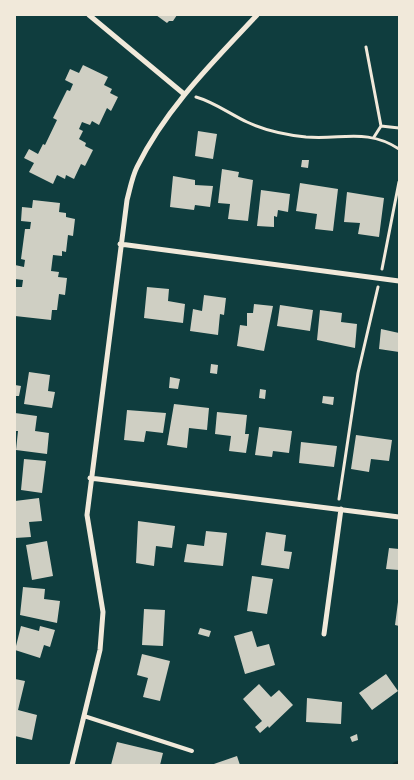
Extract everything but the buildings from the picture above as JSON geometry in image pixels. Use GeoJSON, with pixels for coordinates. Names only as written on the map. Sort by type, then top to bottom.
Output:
{"type":"FeatureCollection","features":[{"type":"Feature","properties":{"kind":"street"},"geometry":{"type":"LineString","coordinates":[[89,15],[184,94]]}},
{"type":"Feature","properties":{"kind":"street"},"geometry":{"type":"LineString","coordinates":[[72,765],[100,650],[103,612],[87,515],[90,478],[127,200],[136,168],[165,119],[184,94],[257,15]]}},
{"type":"Feature","properties":{"kind":"street"},"geometry":{"type":"LineString","coordinates":[[120,244],[399,281]]}},
{"type":"Feature","properties":{"kind":"street"},"geometry":{"type":"LineString","coordinates":[[90,478],[399,517]]}},
{"type":"Feature","properties":{"kind":"street"},"geometry":{"type":"LineString","coordinates":[[324,634],[341,509]]}},
{"type":"Feature","properties":{"kind":"lane"},"geometry":{"type":"LineString","coordinates":[[84,716],[192,752]]}},
{"type":"Feature","properties":{"kind":"path"},"geometry":{"type":"LineString","coordinates":[[366,47],[381,126],[374,136]]}},
{"type":"Feature","properties":{"kind":"path"},"geometry":{"type":"LineString","coordinates":[[184,94],[210,101],[249,123],[270,130],[305,137],[374,136],[399,149]]}},
{"type":"Feature","properties":{"kind":"path"},"geometry":{"type":"LineString","coordinates":[[381,126],[399,128]]}},
{"type":"Feature","properties":{"kind":"path"},"geometry":{"type":"LineString","coordinates":[[341,509],[338,495],[345,468],[358,373],[380,278],[399,182]]}},
{"type":"Feature","properties":{"kind":"waterway"},"geometry":{"type":"LineString","coordinates":[[395,765],[399,763]]}}]}
